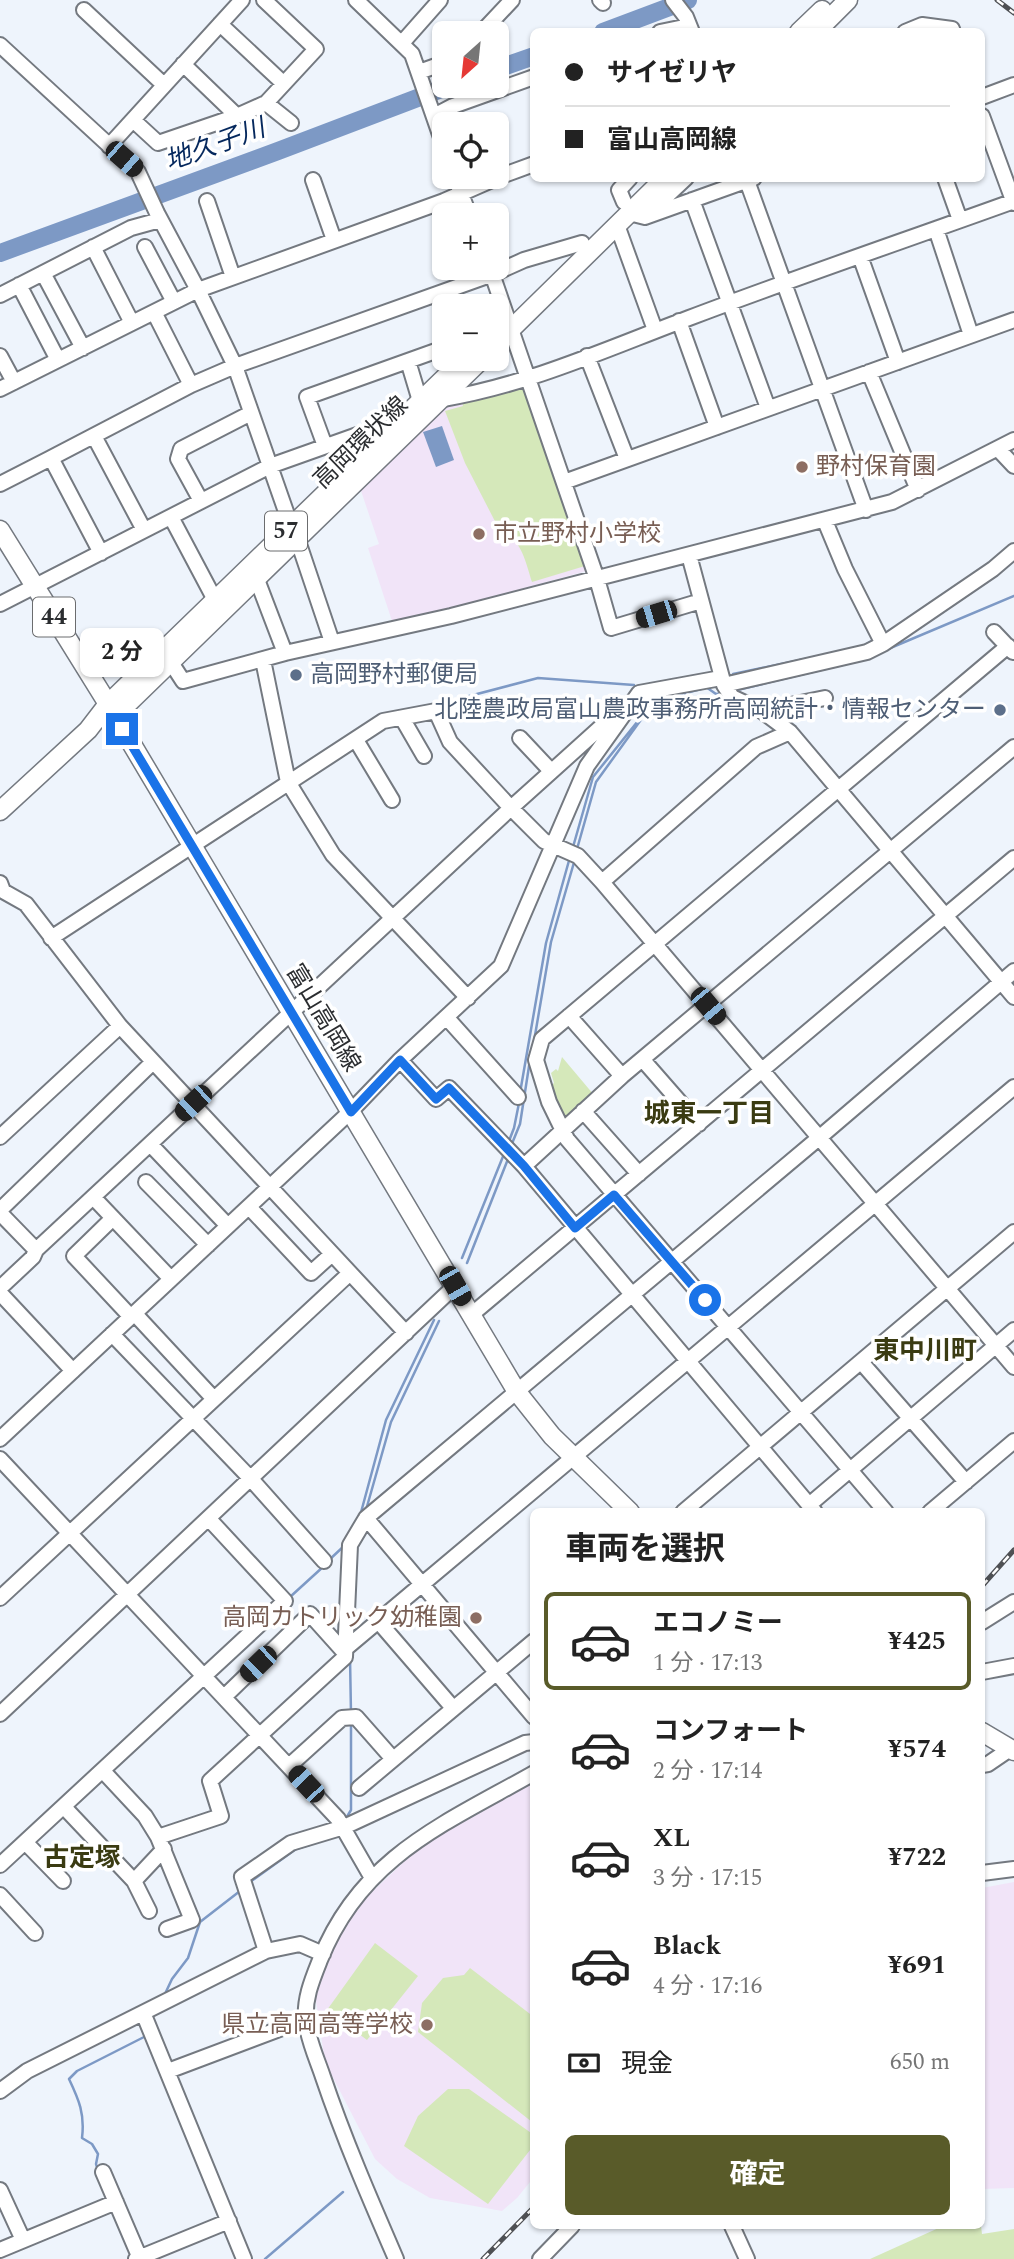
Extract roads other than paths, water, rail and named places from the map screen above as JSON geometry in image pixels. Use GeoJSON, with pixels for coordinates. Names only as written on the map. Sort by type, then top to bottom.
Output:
{"type":"FeatureCollection","features":[{"type":"Feature","properties":{"kind":"main road"},"geometry":{"type":"LineString","coordinates":[[803,28],[832,0]]}},
{"type":"Feature","properties":{"kind":"main road"},"geometry":{"type":"LineString","coordinates":[[820,28],[848,0]]}},
{"type":"Feature","properties":{"kind":"main road"},"geometry":{"type":"LineString","coordinates":[[509,320],[631,205],[645,182]]}},
{"type":"Feature","properties":{"kind":"main road"},"geometry":{"type":"LineString","coordinates":[[509,320],[582,243],[660,182]]}},
{"type":"Feature","properties":{"kind":"main road","name":"高岡環状線"},"geometry":{"type":"LineString","coordinates":[[294,532],[376,445],[452,371]]}},
{"type":"Feature","properties":{"kind":"main road","name":"高岡環状線"},"geometry":{"type":"LineString","coordinates":[[0,811],[88,730],[170,661],[251,573],[470,371]]}},
{"type":"Feature","properties":{"kind":"main road","name":"富山高岡線"},"geometry":{"type":"LineString","coordinates":[[0,530],[111,710],[517,1392],[552,1436],[626,1508]]}},
{"type":"Feature","properties":{"kind":"main road","name":"高岡環状線"},"geometry":{"type":"LineString","coordinates":[[111,710],[215,600],[251,573]]}},
{"type":"Feature","properties":{"kind":"main road"},"geometry":{"type":"LineString","coordinates":[[985,1734],[1012,1750]]}},
{"type":"Feature","properties":{"kind":"street"},"geometry":{"type":"LineString","coordinates":[[108,146],[242,0]]}},
{"type":"Feature","properties":{"kind":"street"},"geometry":{"type":"LineString","coordinates":[[133,120],[158,143],[266,103],[316,48],[264,0]]}},
{"type":"Feature","properties":{"kind":"street"},"geometry":{"type":"LineString","coordinates":[[355,0],[412,54],[433,112]]}},
{"type":"Feature","properties":{"kind":"street"},"geometry":{"type":"LineString","coordinates":[[402,43],[440,0]]}},
{"type":"Feature","properties":{"kind":"street"},"geometry":{"type":"LineString","coordinates":[[492,21],[512,0]]}},
{"type":"Feature","properties":{"kind":"street"},"geometry":{"type":"LineString","coordinates":[[673,0],[689,25]]}},
{"type":"Feature","properties":{"kind":"street"},"geometry":{"type":"LineString","coordinates":[[84,10],[164,85]]}},
{"type":"Feature","properties":{"kind":"street"},"geometry":{"type":"LineString","coordinates":[[220,24],[283,83]]}},
{"type":"Feature","properties":{"kind":"street"},"geometry":{"type":"LineString","coordinates":[[915,28],[922,25],[944,28]]}},
{"type":"Feature","properties":{"kind":"street"},"geometry":{"type":"LineString","coordinates":[[0,45],[138,172],[235,366],[332,642]]}},
{"type":"Feature","properties":{"kind":"street"},"geometry":{"type":"LineString","coordinates":[[183,64],[236,116]]}},
{"type":"Feature","properties":{"kind":"street"},"geometry":{"type":"LineString","coordinates":[[420,75],[432,69]]}},
{"type":"Feature","properties":{"kind":"street"},"geometry":{"type":"LineString","coordinates":[[436,112],[530,78]]}},
{"type":"Feature","properties":{"kind":"street"},"geometry":{"type":"LineString","coordinates":[[985,96],[1014,85]]}},
{"type":"Feature","properties":{"kind":"street"},"geometry":{"type":"LineString","coordinates":[[266,103],[291,123]]}},
{"type":"Feature","properties":{"kind":"street"},"geometry":{"type":"LineString","coordinates":[[443,399],[528,378],[783,283],[1014,202],[985,124]]}},
{"type":"Feature","properties":{"kind":"street"},"geometry":{"type":"LineString","coordinates":[[0,389],[198,290],[530,166]]}},
{"type":"Feature","properties":{"kind":"street"},"geometry":{"type":"LineString","coordinates":[[313,180],[334,240]]}},
{"type":"Feature","properties":{"kind":"street"},"geometry":{"type":"LineString","coordinates":[[631,205],[678,182]]}},
{"type":"Feature","properties":{"kind":"street"},"geometry":{"type":"LineString","coordinates":[[631,205],[692,200],[741,182]]}},
{"type":"Feature","properties":{"kind":"street"},"geometry":{"type":"LineString","coordinates":[[750,182],[783,283],[866,510]]}},
{"type":"Feature","properties":{"kind":"street"},"geometry":{"type":"LineString","coordinates":[[946,182],[960,220]]}},
{"type":"Feature","properties":{"kind":"street"},"geometry":{"type":"LineString","coordinates":[[460,189],[465,203]]}},
{"type":"Feature","properties":{"kind":"street"},"geometry":{"type":"LineString","coordinates":[[692,200],[768,408]]}},
{"type":"Feature","properties":{"kind":"street"},"geometry":{"type":"LineString","coordinates":[[207,201],[233,277]]}},
{"type":"Feature","properties":{"kind":"street"},"geometry":{"type":"LineString","coordinates":[[631,205],[655,330]]}},
{"type":"Feature","properties":{"kind":"street"},"geometry":{"type":"LineString","coordinates":[[0,295],[159,216]]}},
{"type":"Feature","properties":{"kind":"street"},"geometry":{"type":"LineString","coordinates":[[936,229],[971,335]]}},
{"type":"Feature","properties":{"kind":"street"},"geometry":{"type":"LineString","coordinates":[[509,265],[582,243]]}},
{"type":"Feature","properties":{"kind":"street"},"geometry":{"type":"LineString","coordinates":[[93,247],[132,323]]}},
{"type":"Feature","properties":{"kind":"street"},"geometry":{"type":"LineString","coordinates":[[145,247],[174,302]]}},
{"type":"Feature","properties":{"kind":"street"},"geometry":{"type":"LineString","coordinates":[[860,256],[898,362]]}},
{"type":"Feature","properties":{"kind":"street"},"geometry":{"type":"LineString","coordinates":[[43,273],[83,348]]}},
{"type":"Feature","properties":{"kind":"street"},"geometry":{"type":"LineString","coordinates":[[0,484],[235,366],[467,280]]}},
{"type":"Feature","properties":{"kind":"street"},"geometry":{"type":"LineString","coordinates":[[19,285],[58,360]]}},
{"type":"Feature","properties":{"kind":"street"},"geometry":{"type":"LineString","coordinates":[[154,312],[191,386]]}},
{"type":"Feature","properties":{"kind":"street"},"geometry":{"type":"LineString","coordinates":[[564,482],[1014,320]]}},
{"type":"Feature","properties":{"kind":"street"},"geometry":{"type":"LineString","coordinates":[[679,321],[717,427]]}},
{"type":"Feature","properties":{"kind":"street"},"geometry":{"type":"LineString","coordinates":[[509,333],[528,378],[597,579],[611,628],[701,601]]}},
{"type":"Feature","properties":{"kind":"street"},"geometry":{"type":"LineString","coordinates":[[325,446],[307,397],[432,352]]}},
{"type":"Feature","properties":{"kind":"street"},"geometry":{"type":"LineString","coordinates":[[0,356],[14,382]]}},
{"type":"Feature","properties":{"kind":"street"},"geometry":{"type":"LineString","coordinates":[[587,356],[627,459]]}},
{"type":"Feature","properties":{"kind":"street"},"geometry":{"type":"LineString","coordinates":[[408,361],[421,401]]}},
{"type":"Feature","properties":{"kind":"street"},"geometry":{"type":"LineString","coordinates":[[869,372],[918,490]]}},
{"type":"Feature","properties":{"kind":"street"},"geometry":{"type":"LineString","coordinates":[[201,501],[178,459],[181,449],[251,413]]}},
{"type":"Feature","properties":{"kind":"street"},"geometry":{"type":"LineString","coordinates":[[0,604],[270,466],[360,433],[376,445]]}},
{"type":"Feature","properties":{"kind":"street"},"geometry":{"type":"LineString","coordinates":[[94,436],[144,530]]}},
{"type":"Feature","properties":{"kind":"street"},"geometry":{"type":"LineString","coordinates":[[170,661],[183,681],[285,653],[451,616],[825,521],[892,502],[1014,440]]}},
{"type":"Feature","properties":{"kind":"street"},"geometry":{"type":"LineString","coordinates":[[998,449],[1014,466]]}},
{"type":"Feature","properties":{"kind":"street"},"geometry":{"type":"LineString","coordinates":[[51,458],[101,553]]}},
{"type":"Feature","properties":{"kind":"street"},"geometry":{"type":"LineString","coordinates":[[171,517],[215,600]]}},
{"type":"Feature","properties":{"kind":"street"},"geometry":{"type":"LineString","coordinates":[[825,521],[845,569],[880,638]]}},
{"type":"Feature","properties":{"kind":"street"},"geometry":{"type":"LineString","coordinates":[[0,1439],[403,1064],[501,966],[563,850],[587,766],[639,693],[722,681],[867,652],[880,638],[993,569],[1014,551]]}},
{"type":"Feature","properties":{"kind":"street"},"geometry":{"type":"LineString","coordinates":[[688,555],[722,681],[732,697],[762,711],[790,732],[1014,997]]}},
{"type":"Feature","properties":{"kind":"street"},"geometry":{"type":"LineString","coordinates":[[251,573],[285,653]]}},
{"type":"Feature","properties":{"kind":"street"},"geometry":{"type":"LineString","coordinates":[[882,1508],[567,1139],[549,1102],[536,1059],[542,1039],[1011,649],[994,632]]}},
{"type":"Feature","properties":{"kind":"street"},"geometry":{"type":"LineString","coordinates":[[263,660],[287,778],[333,855],[468,998]]}},
{"type":"Feature","properties":{"kind":"street"},"geometry":{"type":"LineString","coordinates":[[762,711],[825,698]]}},
{"type":"Feature","properties":{"kind":"street"},"geometry":{"type":"LineString","coordinates":[[73,1371],[0,1291],[33,1257],[36,1250],[93,1196],[551,771],[610,717],[632,701]]}},
{"type":"Feature","properties":{"kind":"street"},"geometry":{"type":"LineString","coordinates":[[51,937],[191,846],[287,778],[356,740],[383,721],[436,711],[450,742],[511,808],[544,841],[563,850],[602,882],[1014,1367]]}},
{"type":"Feature","properties":{"kind":"street"},"geometry":{"type":"LineString","coordinates":[[402,718],[424,756]]}},
{"type":"Feature","properties":{"kind":"street"},"geometry":{"type":"LineString","coordinates":[[602,882],[755,747],[790,732]]}},
{"type":"Feature","properties":{"kind":"street"},"geometry":{"type":"LineString","coordinates":[[520,738],[551,771]]}},
{"type":"Feature","properties":{"kind":"street"},"geometry":{"type":"LineString","coordinates":[[356,740],[391,800]]}},
{"type":"Feature","properties":{"kind":"street"},"geometry":{"type":"LineString","coordinates":[[524,1166],[622,1076],[1014,747]]}},
{"type":"Feature","properties":{"kind":"street"},"geometry":{"type":"LineString","coordinates":[[471,1315],[1014,858]]}},
{"type":"Feature","properties":{"kind":"street"},"geometry":{"type":"LineString","coordinates":[[0,883],[3,891],[26,904],[120,1026],[406,1333]]}},
{"type":"Feature","properties":{"kind":"street"},"geometry":{"type":"LineString","coordinates":[[134,1881],[161,1843],[220,1816],[210,1781],[345,1657],[350,1545],[362,1523],[1014,971]]}},
{"type":"Feature","properties":{"kind":"street"},"geometry":{"type":"LineString","coordinates":[[569,1016],[622,1076]]}},
{"type":"Feature","properties":{"kind":"street"},"geometry":{"type":"LineString","coordinates":[[447,1018],[518,1097]]}},
{"type":"Feature","properties":{"kind":"street"},"geometry":{"type":"LineString","coordinates":[[0,1137],[120,1026]]}},
{"type":"Feature","properties":{"kind":"street"},"geometry":{"type":"LineString","coordinates":[[643,1060],[699,1124]]}},
{"type":"Feature","properties":{"kind":"street"},"geometry":{"type":"LineString","coordinates":[[36,1250],[0,1212],[153,1062]]}},
{"type":"Feature","properties":{"kind":"street"},"geometry":{"type":"LineString","coordinates":[[403,1064],[436,1099],[449,1088],[524,1166],[812,1508],[1014,1330]]}},
{"type":"Feature","properties":{"kind":"street"},"geometry":{"type":"LineString","coordinates":[[345,1651],[1014,1087]]}},
{"type":"Feature","properties":{"kind":"street"},"geometry":{"type":"LineString","coordinates":[[583,1111],[639,1174]]}},
{"type":"Feature","properties":{"kind":"street"},"geometry":{"type":"LineString","coordinates":[[150,1144],[228,1226]]}},
{"type":"Feature","properties":{"kind":"street"},"geometry":{"type":"LineString","coordinates":[[146,1182],[208,1245]]}},
{"type":"Feature","properties":{"kind":"street"},"geometry":{"type":"LineString","coordinates":[[93,1196],[171,1279]]}},
{"type":"Feature","properties":{"kind":"street"},"geometry":{"type":"LineString","coordinates":[[248,1207],[311,1273],[332,1254]]}},
{"type":"Feature","properties":{"kind":"street"},"geometry":{"type":"LineString","coordinates":[[113,1218],[74,1256],[214,1399]]}},
{"type":"Feature","properties":{"kind":"street"},"geometry":{"type":"LineString","coordinates":[[688,1508],[1014,1232]]}},
{"type":"Feature","properties":{"kind":"street"},"geometry":{"type":"LineString","coordinates":[[0,1598],[350,1273]]}},
{"type":"Feature","properties":{"kind":"street"},"geometry":{"type":"LineString","coordinates":[[0,1714],[455,1286]]}},
{"type":"Feature","properties":{"kind":"street"},"geometry":{"type":"LineString","coordinates":[[112,1334],[324,1561]]}},
{"type":"Feature","properties":{"kind":"street"},"geometry":{"type":"LineString","coordinates":[[862,1363],[966,1482]]}},
{"type":"Feature","properties":{"kind":"street"},"geometry":{"type":"LineString","coordinates":[[935,1508],[1014,1441]]}},
{"type":"Feature","properties":{"kind":"street"},"geometry":{"type":"LineString","coordinates":[[0,1459],[289,1766],[340,1826],[372,1878]]}},
{"type":"Feature","properties":{"kind":"street"},"geometry":{"type":"LineString","coordinates":[[0,1865],[285,1601],[209,1519]]}},
{"type":"Feature","properties":{"kind":"street"},"geometry":{"type":"LineString","coordinates":[[362,1523],[422,1584],[530,1708]]}},
{"type":"Feature","properties":{"kind":"street"},"geometry":{"type":"LineString","coordinates":[[985,1620],[1014,1602]]}},
{"type":"Feature","properties":{"kind":"street"},"geometry":{"type":"LineString","coordinates":[[224,1697],[310,1614],[345,1651]]}},
{"type":"Feature","properties":{"kind":"street"},"geometry":{"type":"LineString","coordinates":[[378,1621],[453,1708]]}},
{"type":"Feature","properties":{"kind":"street"},"geometry":{"type":"LineString","coordinates":[[359,1788],[530,1644]]}},
{"type":"Feature","properties":{"kind":"street"},"geometry":{"type":"LineString","coordinates":[[985,1671],[1014,1666]]}},
{"type":"Feature","properties":{"kind":"street"},"geometry":{"type":"LineString","coordinates":[[289,1766],[342,1718],[356,1717],[393,1759]]}},
{"type":"Feature","properties":{"kind":"street"},"geometry":{"type":"LineString","coordinates":[[266,1951],[242,1877],[291,1843],[340,1826],[530,1742]]}},
{"type":"Feature","properties":{"kind":"street"},"geometry":{"type":"LineString","coordinates":[[985,1764],[1012,1750]]}},
{"type":"Feature","properties":{"kind":"street"},"geometry":{"type":"LineString","coordinates":[[103,1771],[145,1816],[161,1843],[192,1920],[167,1929]]}},
{"type":"Feature","properties":{"kind":"street"},"geometry":{"type":"LineString","coordinates":[[396,2259],[357,2168],[307,2031],[306,1998],[337,1922],[372,1878],[406,1847],[530,1775]]}},
{"type":"Feature","properties":{"kind":"street"},"geometry":{"type":"LineString","coordinates":[[64,1807],[134,1881],[149,1911]]}},
{"type":"Feature","properties":{"kind":"street"},"geometry":{"type":"LineString","coordinates":[[25,1842],[63,1881]]}},
{"type":"Feature","properties":{"kind":"street"},"geometry":{"type":"LineString","coordinates":[[985,1873],[1014,1869]]}},
{"type":"Feature","properties":{"kind":"street"},"geometry":{"type":"LineString","coordinates":[[0,1895],[35,1933]]}},
{"type":"Feature","properties":{"kind":"street"},"geometry":{"type":"LineString","coordinates":[[0,2091],[27,2071],[144,2015],[266,1951],[300,1944],[323,1954]]}},
{"type":"Feature","properties":{"kind":"street"},"geometry":{"type":"LineString","coordinates":[[144,2015],[244,2259]]}},
{"type":"Feature","properties":{"kind":"street"},"geometry":{"type":"LineString","coordinates":[[167,2071],[306,2018]]}},
{"type":"Feature","properties":{"kind":"street"},"geometry":{"type":"LineString","coordinates":[[103,2172],[138,2258],[229,2221]]}},
{"type":"Feature","properties":{"kind":"street"},"geometry":{"type":"LineString","coordinates":[[0,2190],[23,2240]]}},
{"type":"Feature","properties":{"kind":"street"},"geometry":{"type":"LineString","coordinates":[[0,2250],[116,2202]]}},
{"type":"Feature","properties":{"kind":"street"},"geometry":{"type":"LineString","coordinates":[[540,2259],[569,2229]]}},
{"type":"Feature","properties":{"kind":"street"},"geometry":{"type":"LineString","coordinates":[[733,2229],[747,2259]]}},
{"type":"Feature","properties":{"kind":"water"},"geometry":{"type":"Polygon","coordinates":[[[442,426],[454,460],[436,467],[423,432],[442,426]]]}},
{"type":"Feature","properties":{"kind":"waterway","name":"地久子川"},"geometry":{"type":"LineString","coordinates":[[614,28],[688,0]]}},
{"type":"Feature","properties":{"kind":"waterway","name":"地久子川"},"geometry":{"type":"LineString","coordinates":[[509,65],[530,57]]}},
{"type":"Feature","properties":{"kind":"waterway","name":"地久子川"},"geometry":{"type":"LineString","coordinates":[[0,253],[432,92]]}},
{"type":"Feature","properties":{"kind":"waterway"},"geometry":{"type":"LineString","coordinates":[[888,649],[1014,596]]}},
{"type":"Feature","properties":{"kind":"waterway"},"geometry":{"type":"LineString","coordinates":[[863,646],[875,639]]}},
{"type":"Feature","properties":{"kind":"waterway"},"geometry":{"type":"LineString","coordinates":[[733,674],[819,656]]}},
{"type":"Feature","properties":{"kind":"waterway"},"geometry":{"type":"LineString","coordinates":[[733,691],[863,660]]}},
{"type":"Feature","properties":{"kind":"waterway"},"geometry":{"type":"LineString","coordinates":[[435,705],[538,678],[634,685]]}},
{"type":"Feature","properties":{"kind":"waterway"},"geometry":{"type":"LineString","coordinates":[[706,687],[716,694],[723,693]]}},
{"type":"Feature","properties":{"kind":"waterway"},"geometry":{"type":"LineString","coordinates":[[637,706],[701,689]]}},
{"type":"Feature","properties":{"kind":"waterway"},"geometry":{"type":"LineString","coordinates":[[577,849],[596,782],[648,710],[653,705],[669,700],[669,696]]}},
{"type":"Feature","properties":{"kind":"waterway"},"geometry":{"type":"LineString","coordinates":[[573,847],[593,777],[650,706]]}},
{"type":"Feature","properties":{"kind":"waterway"},"geometry":{"type":"LineString","coordinates":[[520,1093],[546,943],[570,857]]}},
{"type":"Feature","properties":{"kind":"waterway"},"geometry":{"type":"LineString","coordinates":[[533,1047],[551,942],[575,859]]}},
{"type":"Feature","properties":{"kind":"waterway"},"geometry":{"type":"LineString","coordinates":[[408,1063],[439,1033]]}},
{"type":"Feature","properties":{"kind":"waterway"},"geometry":{"type":"LineString","coordinates":[[511,1146],[520,1124],[530,1060]]}},
{"type":"Feature","properties":{"kind":"waterway"},"geometry":{"type":"LineString","coordinates":[[393,1077],[401,1070]]}},
{"type":"Feature","properties":{"kind":"waterway"},"geometry":{"type":"LineString","coordinates":[[509,1141],[519,1103]]}},
{"type":"Feature","properties":{"kind":"waterway"},"geometry":{"type":"LineString","coordinates":[[462,1258],[504,1154]]}},
{"type":"Feature","properties":{"kind":"waterway"},"geometry":{"type":"LineString","coordinates":[[467,1263],[508,1159]]}},
{"type":"Feature","properties":{"kind":"waterway"},"geometry":{"type":"LineString","coordinates":[[360,1516],[386,1420],[434,1320]]}},
{"type":"Feature","properties":{"kind":"waterway"},"geometry":{"type":"LineString","coordinates":[[366,1510],[391,1422],[439,1321]]}},
{"type":"Feature","properties":{"kind":"waterway"},"geometry":{"type":"LineString","coordinates":[[328,1561],[344,1546]]}},
{"type":"Feature","properties":{"kind":"waterway"},"geometry":{"type":"LineString","coordinates":[[290,1597],[324,1566]]}},
{"type":"Feature","properties":{"kind":"waterway"},"geometry":{"type":"LineString","coordinates":[[350,1657],[351,1714]]}},
{"type":"Feature","properties":{"kind":"waterway"},"geometry":{"type":"LineString","coordinates":[[345,1820],[351,1810],[351,1724]]}},
{"type":"Feature","properties":{"kind":"waterway"},"geometry":{"type":"LineString","coordinates":[[250,1882],[296,1849],[309,1845]]}},
{"type":"Feature","properties":{"kind":"waterway"},"geometry":{"type":"LineString","coordinates":[[164,1996],[172,1979],[188,1958],[200,1922],[240,1891]]}},
{"type":"Feature","properties":{"kind":"waterway"},"geometry":{"type":"LineString","coordinates":[[98,2171],[98,2154],[92,2144],[82,2138],[80,2107],[69,2079],[77,2071],[144,2037],[146,2033]]}},
{"type":"Feature","properties":{"kind":"waterway"},"geometry":{"type":"LineString","coordinates":[[265,2259],[343,2192]]}},
{"type":"Feature","properties":{"kind":"railway"},"geometry":{"type":"LineString","coordinates":[[997,0],[1014,13]]}},
{"type":"Feature","properties":{"kind":"railway"},"geometry":{"type":"LineString","coordinates":[[985,1583],[1014,1550]]}},
{"type":"Feature","properties":{"kind":"railway"},"geometry":{"type":"LineString","coordinates":[[483,2259],[530,2211]]}},
{"type":"Feature","properties":{"kind":"place","name":"野村保育園"},"geometry":{"type":"Point","coordinates":[802,467]}},
{"type":"Feature","properties":{"kind":"place","name":"市立野村小学校"},"geometry":{"type":"Point","coordinates":[479,534]}},
{"type":"Feature","properties":{"kind":"place","name":"高岡野村郵便局"},"geometry":{"type":"Point","coordinates":[296,675]}},
{"type":"Feature","properties":{"kind":"place","name":"北陸農政局富山農政事務所高岡統計・情報センター"},"geometry":{"type":"Point","coordinates":[1000,710]}},
{"type":"Feature","properties":{"kind":"place","name":"高岡カトリック幼稚園"},"geometry":{"type":"Point","coordinates":[476,1618]}},
{"type":"Feature","properties":{"kind":"place","name":"県立高岡高等学校"},"geometry":{"type":"Point","coordinates":[427,2025]}},
{"type":"Feature","properties":{"kind":"district","name":"城東一丁目"},"geometry":{"type":"Point","coordinates":[709,1114]}},
{"type":"Feature","properties":{"kind":"district","name":"東中川町"},"geometry":{"type":"Point","coordinates":[925,1351]}},
{"type":"Feature","properties":{"kind":"district","name":"古定塚"},"geometry":{"type":"Point","coordinates":[82,1858]}}]}
